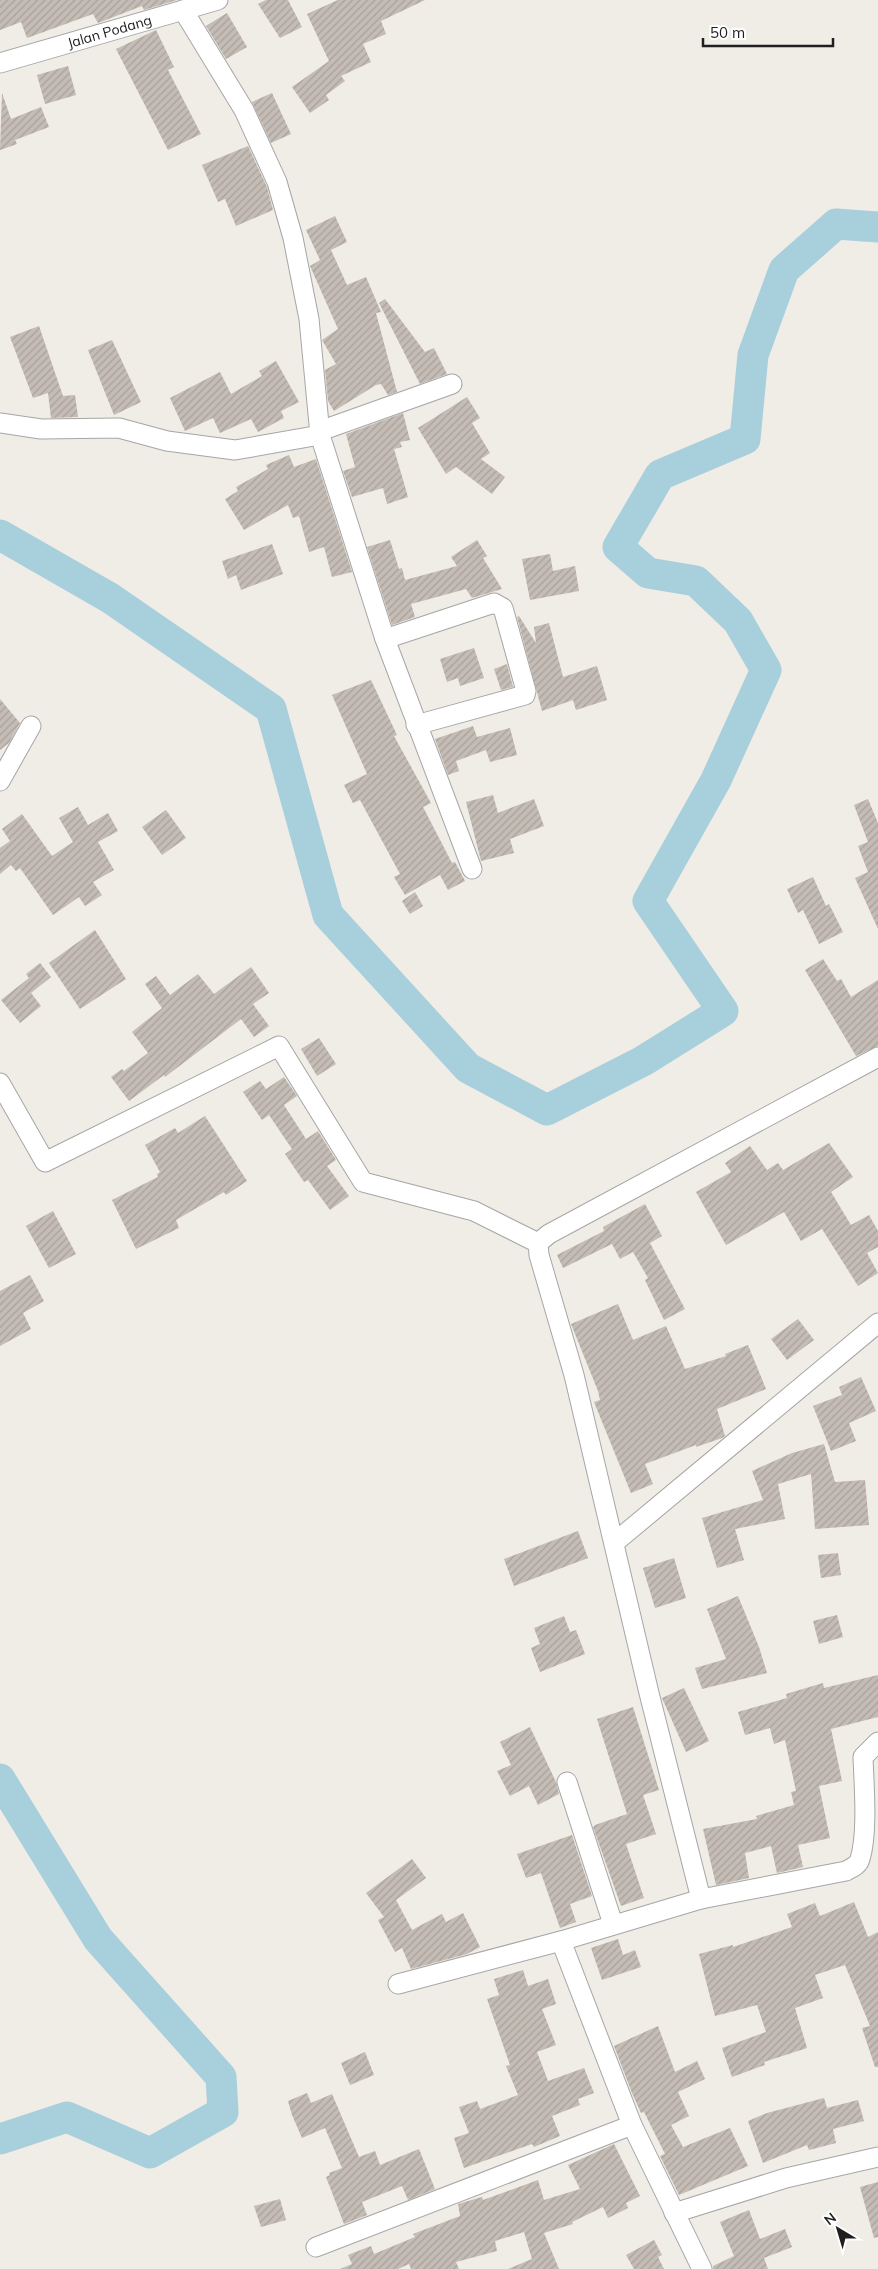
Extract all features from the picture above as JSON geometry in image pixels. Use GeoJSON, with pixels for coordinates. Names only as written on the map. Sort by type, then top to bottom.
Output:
{"type":"FeatureCollection","features":[{"type":"Feature","properties":{"kind":"street","name":"Jalan Podang"},"geometry":{"type":"LineString","coordinates":[[0,62],[218,0]]}},
{"type":"Feature","properties":{"kind":"street"},"geometry":{"type":"LineString","coordinates":[[183,10],[244,110],[277,182],[293,238],[310,319],[320,433],[385,639],[472,869]]}},
{"type":"Feature","properties":{"kind":"street"},"geometry":{"type":"LineString","coordinates":[[0,423],[42,429],[119,428],[167,441],[235,450],[320,433],[452,384]]}},
{"type":"Feature","properties":{"kind":"street"},"geometry":{"type":"LineString","coordinates":[[385,639],[494,603],[503,608],[526,691],[525,696],[416,724]]}},
{"type":"Feature","properties":{"kind":"street"},"geometry":{"type":"LineString","coordinates":[[0,781],[31,726]]}},
{"type":"Feature","properties":{"kind":"street"},"geometry":{"type":"LineString","coordinates":[[0,1083],[45,1162],[279,1046],[363,1182],[474,1211],[538,1243]]}},
{"type":"Feature","properties":{"kind":"street"},"geometry":{"type":"LineString","coordinates":[[538,1243],[557,1230],[878,1057]]}},
{"type":"Feature","properties":{"kind":"street"},"geometry":{"type":"LineString","coordinates":[[538,1243],[539,1255],[574,1375],[648,1693],[701,1899]]}},
{"type":"Feature","properties":{"kind":"street"},"geometry":{"type":"LineString","coordinates":[[614,1543],[878,1323]]}},
{"type":"Feature","properties":{"kind":"street"},"geometry":{"type":"LineString","coordinates":[[398,1984],[561,1941],[701,1899],[846,1871],[854,1867],[860,1860],[863,1830],[863,1757],[878,1742]]}},
{"type":"Feature","properties":{"kind":"street"},"geometry":{"type":"LineString","coordinates":[[567,1782],[614,1924]]}},
{"type":"Feature","properties":{"kind":"street"},"geometry":{"type":"LineString","coordinates":[[561,1941],[632,2125],[702,2269]]}},
{"type":"Feature","properties":{"kind":"street"},"geometry":{"type":"LineString","coordinates":[[316,2248],[632,2125]]}},
{"type":"Feature","properties":{"kind":"street"},"geometry":{"type":"LineString","coordinates":[[674,2213],[786,2178],[878,2157]]}},
{"type":"Feature","properties":{"kind":"building"},"geometry":{"type":"Polygon","coordinates":[[[0,0],[177,0],[144,10],[142,6],[98,23],[93,14],[27,38],[21,22],[0,30],[0,0]]]}},
{"type":"Feature","properties":{"kind":"building"},"geometry":{"type":"Polygon","coordinates":[[[266,0],[288,0],[302,27],[280,38],[258,4],[266,0]]]}},
{"type":"Feature","properties":{"kind":"building"},"geometry":{"type":"Polygon","coordinates":[[[338,0],[425,0],[381,21],[386,34],[363,44],[371,62],[341,76],[345,81],[326,95],[329,100],[310,113],[292,87],[329,61],[307,14],[338,0]]]}},
{"type":"Feature","properties":{"kind":"building"},"geometry":{"type":"Polygon","coordinates":[[[227,13],[247,47],[226,59],[206,26],[227,13]]]}},
{"type":"Feature","properties":{"kind":"building"},"geometry":{"type":"Polygon","coordinates":[[[156,30],[174,67],[168,70],[201,134],[168,150],[116,49],[156,30]]]}},
{"type":"Feature","properties":{"kind":"building"},"geometry":{"type":"Polygon","coordinates":[[[68,66],[76,95],[45,104],[37,75],[68,66]]]}},
{"type":"Feature","properties":{"kind":"building"},"geometry":{"type":"Polygon","coordinates":[[[2,93],[11,119],[41,107],[49,127],[15,140],[17,144],[0,150],[2,93]]]}},
{"type":"Feature","properties":{"kind":"building"},"geometry":{"type":"Polygon","coordinates":[[[272,93],[291,134],[271,143],[252,102],[272,93]]]}},
{"type":"Feature","properties":{"kind":"building"},"geometry":{"type":"Polygon","coordinates":[[[248,146],[267,187],[273,210],[236,226],[225,199],[218,202],[202,165],[248,146]]]}},
{"type":"Feature","properties":{"kind":"building"},"geometry":{"type":"Polygon","coordinates":[[[335,216],[347,242],[331,250],[347,285],[366,277],[381,312],[376,313],[397,392],[388,395],[381,384],[376,385],[334,411],[328,401],[325,370],[336,364],[322,340],[338,329],[310,266],[320,260],[306,230],[335,216]]]}},
{"type":"Feature","properties":{"kind":"building"},"geometry":{"type":"Polygon","coordinates":[[[385,299],[425,352],[434,348],[447,374],[420,384],[379,303],[385,299]]]}},
{"type":"Feature","properties":{"kind":"building"},"geometry":{"type":"Polygon","coordinates":[[[39,326],[63,396],[75,395],[78,417],[51,418],[48,393],[33,398],[10,337],[39,326]]]}},
{"type":"Feature","properties":{"kind":"building"},"geometry":{"type":"Polygon","coordinates":[[[112,340],[141,402],[114,415],[88,350],[112,340]]]}},
{"type":"Feature","properties":{"kind":"building"},"geometry":{"type":"Polygon","coordinates":[[[276,361],[299,402],[281,411],[284,418],[258,432],[251,419],[220,433],[213,418],[185,431],[170,398],[220,372],[231,394],[262,376],[259,371],[276,361]]]}},
{"type":"Feature","properties":{"kind":"building"},"geometry":{"type":"Polygon","coordinates":[[[467,397],[480,418],[472,423],[490,453],[481,459],[505,477],[492,494],[456,467],[446,474],[418,428],[467,397]]]}},
{"type":"Feature","properties":{"kind":"building"},"geometry":{"type":"Polygon","coordinates":[[[403,413],[410,440],[400,442],[402,447],[394,449],[408,497],[387,504],[383,488],[352,497],[343,471],[355,467],[346,434],[403,413]]]}},
{"type":"Feature","properties":{"kind":"building"},"geometry":{"type":"Polygon","coordinates":[[[289,455],[294,467],[316,459],[352,572],[332,577],[324,547],[309,552],[299,516],[293,518],[288,505],[244,530],[225,499],[238,491],[236,487],[268,469],[266,465],[289,455]]]}},
{"type":"Feature","properties":{"kind":"building"},"geometry":{"type":"Polygon","coordinates":[[[390,540],[399,569],[402,568],[405,580],[457,566],[451,557],[477,540],[487,556],[483,558],[502,589],[472,598],[466,589],[411,604],[415,617],[392,625],[367,547],[390,540]]]}},
{"type":"Feature","properties":{"kind":"building"},"geometry":{"type":"Polygon","coordinates":[[[272,544],[283,574],[241,590],[236,575],[228,579],[222,561],[272,544]]]}},
{"type":"Feature","properties":{"kind":"building"},"geometry":{"type":"Polygon","coordinates":[[[550,554],[553,571],[575,566],[579,591],[530,600],[522,559],[550,554]]]}},
{"type":"Feature","properties":{"kind":"building"},"geometry":{"type":"Polygon","coordinates":[[[519,616],[536,643],[534,627],[549,623],[563,677],[597,666],[607,700],[576,710],[573,700],[542,711],[517,617],[519,616]]]}},
{"type":"Feature","properties":{"kind":"building"},"geometry":{"type":"Polygon","coordinates":[[[474,648],[484,678],[460,686],[458,678],[447,682],[440,659],[474,648]]]}},
{"type":"Feature","properties":{"kind":"building"},"geometry":{"type":"Polygon","coordinates":[[[507,664],[513,687],[501,690],[494,669],[507,664]]]}},
{"type":"Feature","properties":{"kind":"building"},"geometry":{"type":"Polygon","coordinates":[[[371,680],[397,735],[394,736],[431,803],[423,807],[452,863],[455,862],[465,881],[448,890],[440,875],[405,895],[394,877],[400,874],[360,800],[353,803],[344,785],[367,774],[332,695],[371,680]]]}},
{"type":"Feature","properties":{"kind":"building"},"geometry":{"type":"Polygon","coordinates":[[[0,699],[20,723],[9,743],[0,750],[0,699]]]}},
{"type":"Feature","properties":{"kind":"building"},"geometry":{"type":"Polygon","coordinates":[[[473,726],[477,737],[510,728],[517,755],[490,762],[486,750],[456,761],[459,771],[448,775],[435,739],[473,726]]]}},
{"type":"Feature","properties":{"kind":"building"},"geometry":{"type":"Polygon","coordinates":[[[493,795],[498,813],[534,799],[544,826],[510,839],[514,853],[481,861],[466,802],[493,795]]]}},
{"type":"Feature","properties":{"kind":"building"},"geometry":{"type":"Polygon","coordinates":[[[868,799],[878,823],[878,929],[855,878],[868,872],[858,846],[868,842],[854,805],[868,799]]]}},
{"type":"Feature","properties":{"kind":"building"},"geometry":{"type":"Polygon","coordinates":[[[78,807],[88,825],[108,813],[118,831],[98,842],[114,870],[93,882],[102,895],[85,906],[79,897],[53,915],[20,868],[16,871],[11,865],[0,874],[0,848],[10,841],[2,829],[22,814],[52,856],[73,842],[59,818],[78,807]]]}},
{"type":"Feature","properties":{"kind":"building"},"geometry":{"type":"Polygon","coordinates":[[[166,810],[186,838],[162,855],[142,827],[166,810]]]}},
{"type":"Feature","properties":{"kind":"building"},"geometry":{"type":"Polygon","coordinates":[[[813,877],[826,906],[829,904],[843,932],[819,944],[803,910],[798,913],[787,889],[813,877]]]}},
{"type":"Feature","properties":{"kind":"building"},"geometry":{"type":"Polygon","coordinates":[[[415,892],[423,906],[410,914],[402,901],[415,892]]]}},
{"type":"Feature","properties":{"kind":"building"},"geometry":{"type":"Polygon","coordinates":[[[95,930],[126,979],[80,1009],[49,963],[95,930]]]}},
{"type":"Feature","properties":{"kind":"building"},"geometry":{"type":"Polygon","coordinates":[[[823,959],[837,981],[841,979],[851,997],[878,980],[878,1046],[856,1056],[805,970],[823,959]]]}},
{"type":"Feature","properties":{"kind":"building"},"geometry":{"type":"Polygon","coordinates":[[[40,963],[51,977],[31,993],[41,1006],[20,1023],[1,1000],[29,978],[26,974],[40,963]]]}},
{"type":"Feature","properties":{"kind":"building"},"geometry":{"type":"Polygon","coordinates":[[[251,967],[269,993],[253,1004],[269,1026],[254,1037],[241,1019],[165,1077],[164,1075],[129,1101],[111,1077],[122,1069],[124,1071],[148,1053],[132,1032],[162,1008],[145,984],[156,976],[170,995],[198,974],[214,994],[251,967]]]}},
{"type":"Feature","properties":{"kind":"building"},"geometry":{"type":"Polygon","coordinates":[[[319,1038],[336,1064],[317,1076],[301,1049],[319,1038]]]}},
{"type":"Feature","properties":{"kind":"building"},"geometry":{"type":"Polygon","coordinates":[[[284,1077],[297,1096],[284,1105],[306,1139],[318,1131],[336,1160],[327,1166],[349,1196],[330,1210],[308,1180],[304,1182],[285,1154],[292,1149],[269,1115],[262,1120],[243,1092],[260,1081],[266,1089],[284,1077]]]}},
{"type":"Feature","properties":{"kind":"building"},"geometry":{"type":"Polygon","coordinates":[[[205,1116],[247,1181],[226,1195],[224,1192],[176,1220],[179,1228],[136,1249],[112,1200],[158,1177],[157,1174],[160,1172],[145,1145],[175,1128],[178,1133],[205,1116]]]}},
{"type":"Feature","properties":{"kind":"building"},"geometry":{"type":"Polygon","coordinates":[[[829,1143],[853,1177],[831,1192],[851,1225],[869,1215],[878,1231],[878,1247],[867,1253],[878,1273],[858,1286],[822,1229],[801,1241],[784,1212],[726,1245],[696,1192],[731,1172],[725,1163],[750,1146],[767,1170],[778,1163],[783,1170],[829,1143]]]}},
{"type":"Feature","properties":{"kind":"building"},"geometry":{"type":"Polygon","coordinates":[[[645,1204],[662,1236],[650,1243],[685,1309],[664,1320],[645,1280],[648,1278],[633,1252],[620,1259],[612,1244],[563,1268],[557,1255],[604,1231],[603,1227],[645,1204]]]}},
{"type":"Feature","properties":{"kind":"building"},"geometry":{"type":"Polygon","coordinates":[[[53,1211],[76,1254],[49,1268],[26,1226],[53,1211]]]}},
{"type":"Feature","properties":{"kind":"building"},"geometry":{"type":"Polygon","coordinates":[[[30,1275],[44,1301],[23,1313],[31,1329],[0,1346],[0,1291],[30,1275]]]}},
{"type":"Feature","properties":{"kind":"building"},"geometry":{"type":"Polygon","coordinates":[[[618,1304],[633,1340],[666,1326],[685,1369],[726,1356],[725,1354],[748,1345],[766,1389],[717,1409],[725,1436],[722,1438],[696,1447],[696,1445],[645,1464],[653,1484],[631,1493],[594,1402],[600,1400],[598,1391],[571,1324],[618,1304]]]}},
{"type":"Feature","properties":{"kind":"building"},"geometry":{"type":"Polygon","coordinates":[[[798,1319],[814,1340],[787,1360],[771,1339],[798,1319]]]}},
{"type":"Feature","properties":{"kind":"building"},"geometry":{"type":"Polygon","coordinates":[[[861,1377],[876,1411],[849,1423],[856,1441],[831,1451],[813,1406],[842,1395],[839,1387],[861,1377]]]}},
{"type":"Feature","properties":{"kind":"building"},"geometry":{"type":"Polygon","coordinates":[[[824,1444],[835,1482],[865,1480],[869,1525],[815,1529],[811,1474],[778,1484],[785,1519],[735,1529],[744,1560],[717,1568],[702,1518],[763,1500],[752,1471],[792,1453],[824,1444]]]}},
{"type":"Feature","properties":{"kind":"building"},"geometry":{"type":"Polygon","coordinates":[[[578,1531],[588,1558],[514,1586],[504,1559],[578,1531]]]}},
{"type":"Feature","properties":{"kind":"building"},"geometry":{"type":"Polygon","coordinates":[[[838,1553],[841,1575],[821,1578],[818,1555],[838,1553]]]}},
{"type":"Feature","properties":{"kind":"building"},"geometry":{"type":"Polygon","coordinates":[[[674,1558],[686,1598],[655,1608],[643,1568],[674,1558]]]}},
{"type":"Feature","properties":{"kind":"building"},"geometry":{"type":"Polygon","coordinates":[[[738,1596],[759,1647],[767,1673],[702,1689],[695,1668],[726,1659],[707,1609],[738,1596]]]}},
{"type":"Feature","properties":{"kind":"building"},"geometry":{"type":"Polygon","coordinates":[[[837,1615],[843,1637],[819,1644],[813,1621],[837,1615]]]}},
{"type":"Feature","properties":{"kind":"building"},"geometry":{"type":"Polygon","coordinates":[[[564,1616],[570,1632],[576,1630],[585,1654],[540,1672],[531,1648],[540,1644],[534,1628],[564,1616]]]}},
{"type":"Feature","properties":{"kind":"building"},"geometry":{"type":"Polygon","coordinates":[[[878,1675],[878,1717],[831,1729],[842,1781],[819,1786],[830,1838],[798,1845],[803,1867],[777,1873],[771,1846],[745,1853],[749,1878],[716,1885],[703,1829],[757,1819],[756,1816],[794,1805],[791,1792],[796,1791],[785,1740],[774,1744],[770,1728],[745,1735],[738,1712],[787,1698],[786,1694],[823,1683],[824,1688],[878,1675]]]}},
{"type":"Feature","properties":{"kind":"building"},"geometry":{"type":"Polygon","coordinates":[[[684,1688],[709,1741],[686,1752],[662,1698],[684,1688]]]}},
{"type":"Feature","properties":{"kind":"building"},"geometry":{"type":"Polygon","coordinates":[[[633,1707],[659,1790],[643,1795],[656,1834],[626,1844],[644,1898],[621,1906],[593,1827],[627,1814],[597,1719],[633,1707]]]}},
{"type":"Feature","properties":{"kind":"building"},"geometry":{"type":"Polygon","coordinates":[[[530,1727],[556,1782],[559,1794],[538,1805],[529,1786],[510,1796],[497,1771],[511,1765],[500,1742],[530,1727]]]}},
{"type":"Feature","properties":{"kind":"building"},"geometry":{"type":"Polygon","coordinates":[[[572,1835],[592,1896],[570,1904],[576,1922],[560,1928],[541,1873],[526,1878],[517,1854],[572,1835]]]}},
{"type":"Feature","properties":{"kind":"building"},"geometry":{"type":"Polygon","coordinates":[[[412,1859],[426,1878],[396,1900],[412,1930],[442,1914],[446,1922],[463,1913],[480,1947],[467,1954],[411,1969],[402,1948],[395,1952],[378,1920],[384,1917],[366,1893],[412,1859]]]}},
{"type":"Feature","properties":{"kind":"building"},"geometry":{"type":"Polygon","coordinates":[[[854,1902],[868,1937],[878,1932],[878,2067],[875,2067],[862,2028],[870,2026],[845,1965],[815,1975],[823,1998],[795,2008],[807,2048],[764,2062],[765,2065],[732,2077],[722,2048],[766,2032],[757,2005],[715,2016],[699,1954],[733,1945],[733,1947],[792,1927],[787,1914],[815,1903],[820,1916],[854,1902]]]}},
{"type":"Feature","properties":{"kind":"building"},"geometry":{"type":"Polygon","coordinates":[[[618,1939],[623,1955],[635,1950],[641,1967],[602,1980],[591,1948],[618,1939]]]}},
{"type":"Feature","properties":{"kind":"building"},"geometry":{"type":"Polygon","coordinates":[[[523,1970],[528,1986],[548,1979],[556,2004],[542,2009],[556,2045],[537,2052],[548,2081],[584,2068],[594,2093],[578,2099],[580,2105],[552,2116],[560,2136],[534,2147],[532,2144],[464,2168],[454,2138],[469,2133],[459,2107],[477,2101],[480,2109],[518,2095],[506,2066],[510,2065],[487,1999],[499,1995],[494,1979],[523,1970]]]}},
{"type":"Feature","properties":{"kind":"building"},"geometry":{"type":"Polygon","coordinates":[[[658,2026],[675,2072],[697,2061],[705,2079],[678,2092],[689,2116],[671,2125],[683,2147],[730,2128],[748,2166],[679,2195],[660,2156],[665,2154],[644,2112],[641,2113],[614,2046],[658,2026]]]}},
{"type":"Feature","properties":{"kind":"building"},"geometry":{"type":"Polygon","coordinates":[[[365,2052],[374,2075],[350,2085],[341,2063],[365,2052]]]}},
{"type":"Feature","properties":{"kind":"building"},"geometry":{"type":"Polygon","coordinates":[[[307,2093],[311,2103],[332,2094],[359,2157],[375,2151],[380,2165],[419,2149],[435,2189],[408,2200],[402,2186],[362,2202],[367,2215],[344,2224],[326,2177],[330,2175],[329,2173],[342,2168],[325,2128],[302,2138],[288,2101],[307,2093]]]}},
{"type":"Feature","properties":{"kind":"building"},"geometry":{"type":"Polygon","coordinates":[[[824,2098],[827,2108],[858,2100],[864,2121],[833,2129],[836,2143],[809,2150],[807,2145],[763,2163],[748,2121],[767,2113],[824,2098]]]}},
{"type":"Feature","properties":{"kind":"building"},"geometry":{"type":"Polygon","coordinates":[[[614,2144],[640,2196],[626,2203],[628,2208],[608,2218],[603,2207],[572,2222],[573,2224],[544,2233],[559,2269],[508,2269],[532,2259],[524,2232],[495,2241],[497,2251],[456,2262],[459,2269],[411,2269],[409,2264],[398,2269],[340,2269],[352,2264],[348,2255],[371,2246],[374,2254],[415,2237],[413,2234],[460,2216],[458,2204],[482,2197],[483,2200],[538,2180],[544,2200],[580,2189],[568,2165],[614,2144]]]}},
{"type":"Feature","properties":{"kind":"building"},"geometry":{"type":"Polygon","coordinates":[[[878,2182],[878,2237],[874,2238],[860,2187],[878,2182]]]}},
{"type":"Feature","properties":{"kind":"building"},"geometry":{"type":"Polygon","coordinates":[[[280,2199],[286,2220],[261,2227],[254,2206],[280,2199]]]}},
{"type":"Feature","properties":{"kind":"building"},"geometry":{"type":"Polygon","coordinates":[[[749,2210],[760,2239],[785,2229],[792,2247],[764,2258],[768,2269],[713,2269],[713,2266],[734,2256],[720,2222],[749,2210]]]}},
{"type":"Feature","properties":{"kind":"building"},"geometry":{"type":"Polygon","coordinates":[[[654,2240],[662,2255],[658,2257],[664,2269],[634,2269],[626,2255],[654,2240]]]}},
{"type":"Feature","properties":{"kind":"waterway"},"geometry":{"type":"LineString","coordinates":[[0,535],[110,598],[271,709],[328,915],[468,1068],[547,1110],[643,1061],[723,1011],[648,901],[716,780],[766,670],[738,621],[696,581],[648,573],[618,547],[660,475],[745,439],[753,355],[784,270],[836,224],[878,227]]}},
{"type":"Feature","properties":{"kind":"waterway"},"geometry":{"type":"LineString","coordinates":[[0,1779],[98,1939],[221,2077],[223,2112],[150,2153],[67,2117],[0,2139]]}}]}
